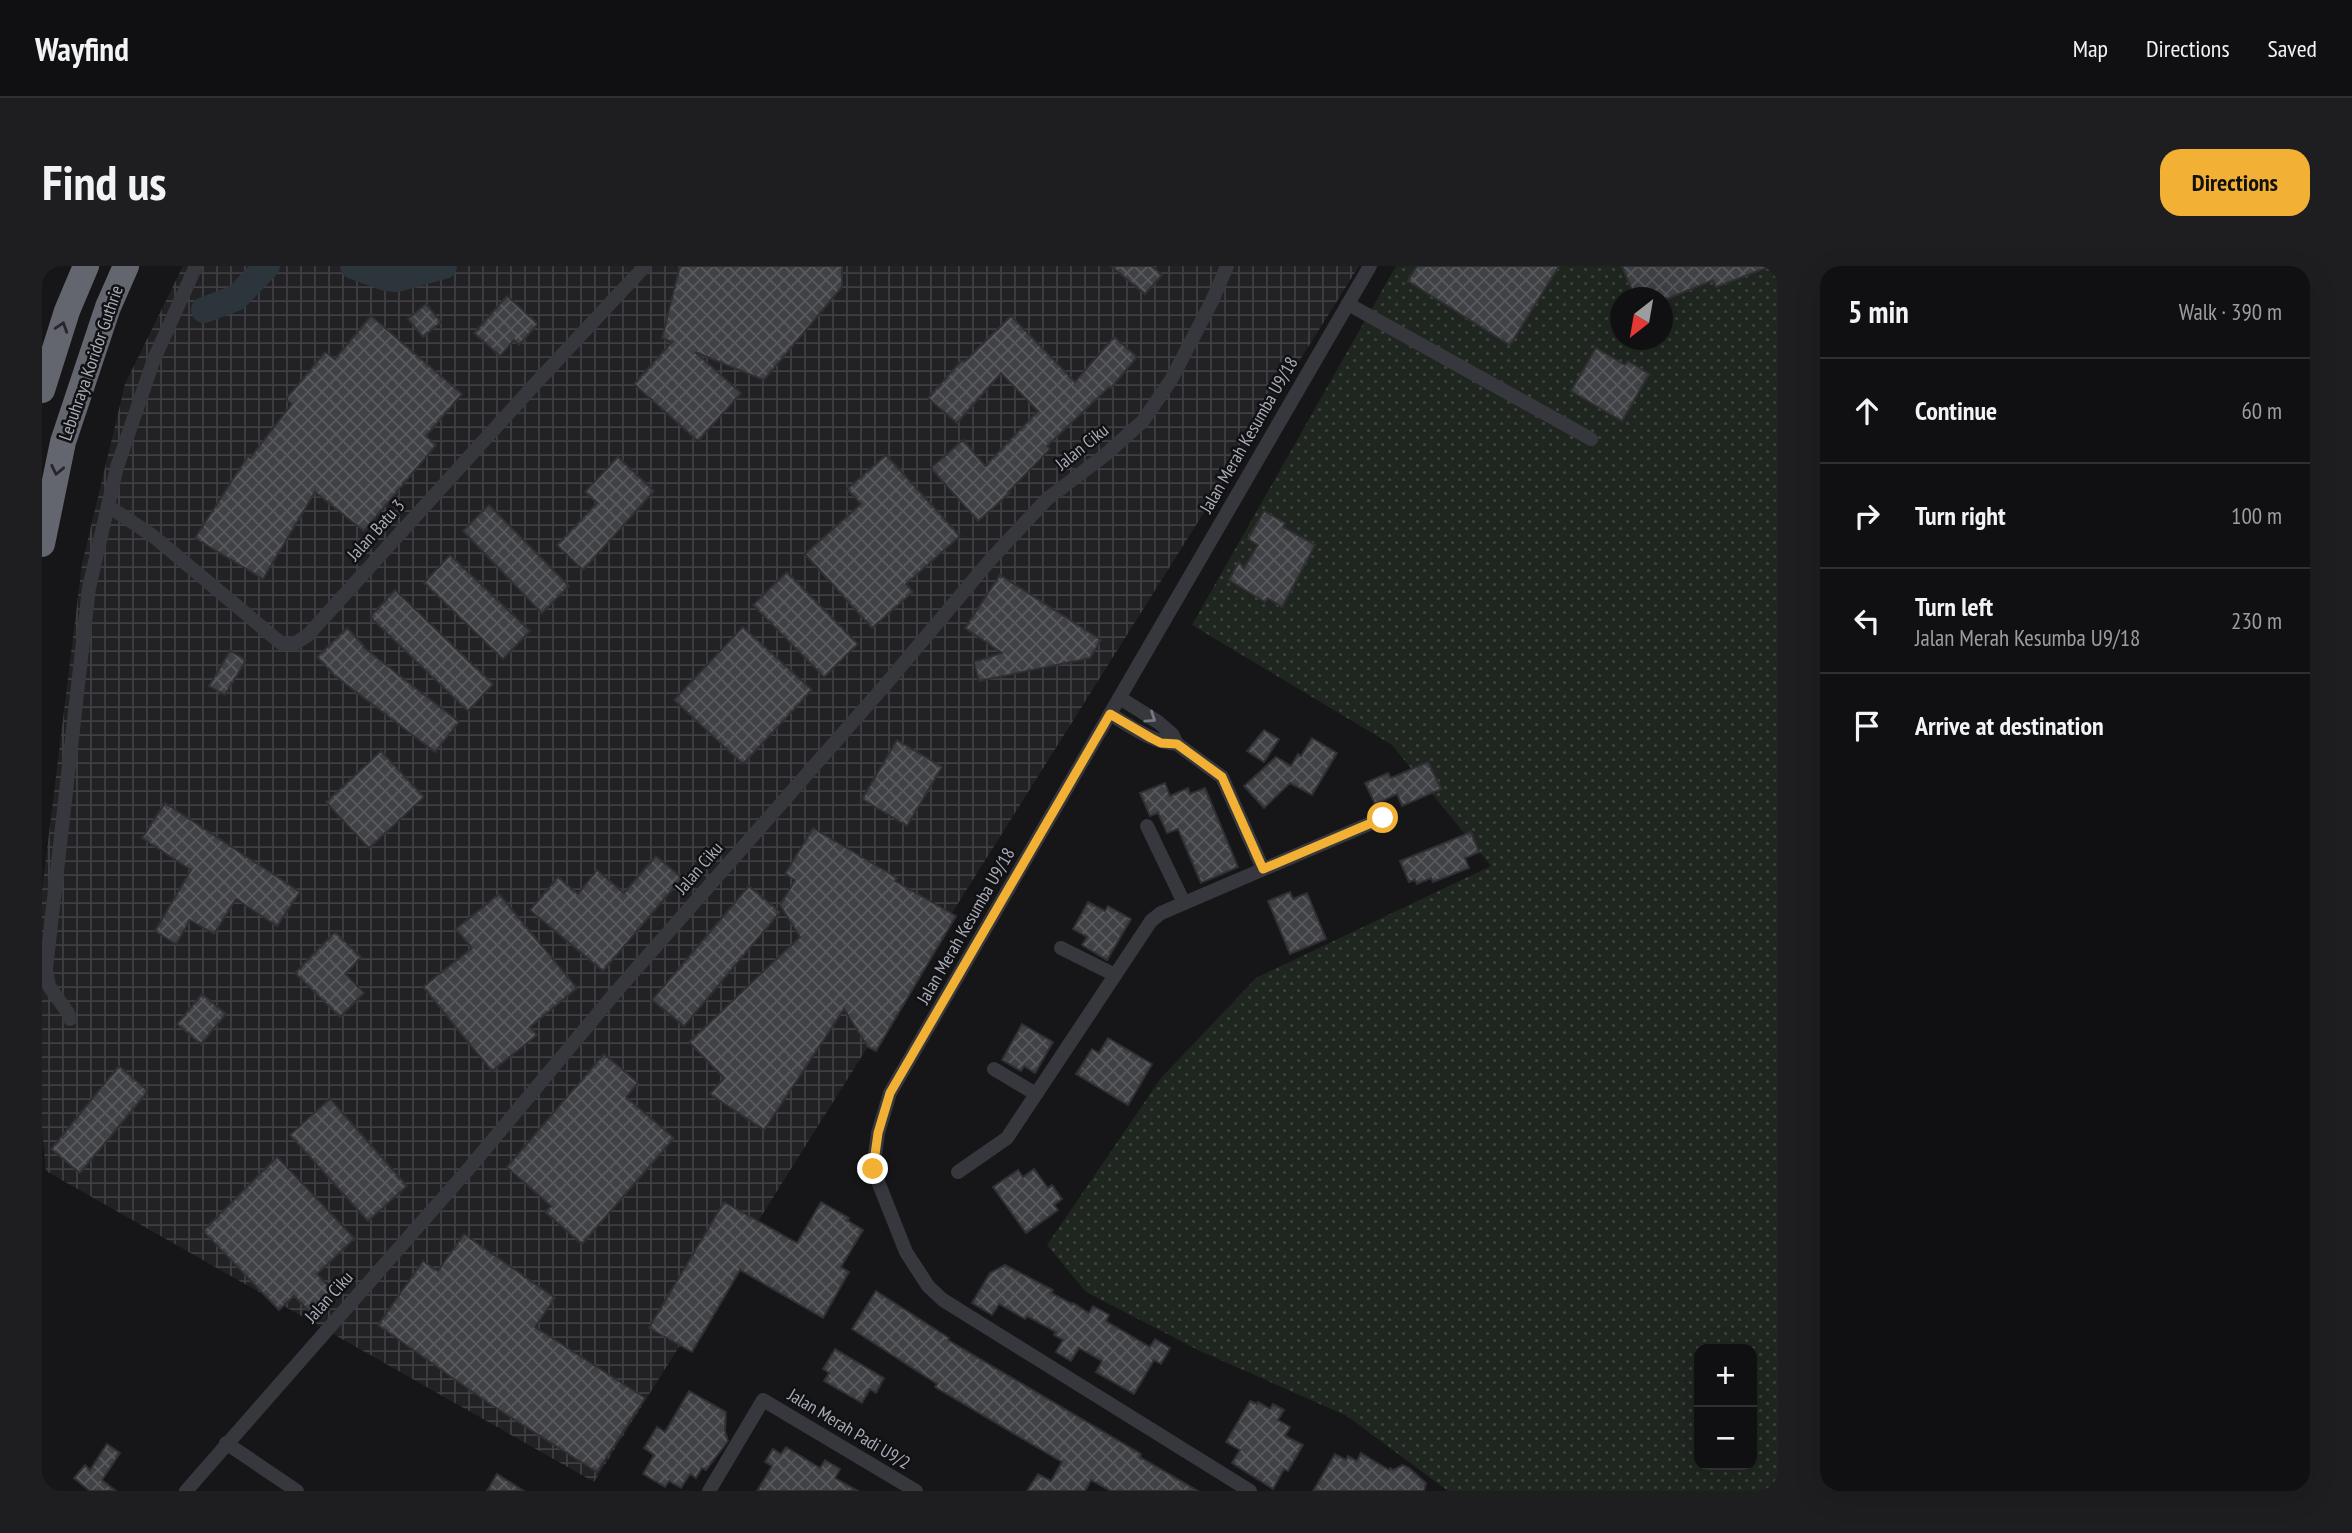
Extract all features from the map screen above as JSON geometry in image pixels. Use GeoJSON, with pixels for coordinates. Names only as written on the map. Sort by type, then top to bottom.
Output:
{"type":"FeatureCollection","features":[{"type":"Feature","properties":{"kind":"highway","name":"Lebuhraya Koridor Guthrie"},"geometry":{"type":"LineString","coordinates":[[42,390],[67,311],[86,266]]}},
{"type":"Feature","properties":{"kind":"highway","name":"Lebuhraya Koridor Guthrie"},"geometry":{"type":"LineString","coordinates":[[42,544],[63,442],[108,307],[126,266]]}},
{"type":"Feature","properties":{"kind":"street"},"geometry":{"type":"LineString","coordinates":[[70,1019],[49,986],[46,969],[89,588],[117,467],[154,359],[196,266]]}},
{"type":"Feature","properties":{"kind":"street","name":"Jalan Batu 3"},"geometry":{"type":"LineString","coordinates":[[108,506],[153,536],[282,644],[294,644],[307,635],[645,266]]}},
{"type":"Feature","properties":{"kind":"street","name":"Jalan Ciku"},"geometry":{"type":"LineString","coordinates":[[186,1491],[471,1166],[615,993],[886,684],[992,558],[1047,499],[1105,455],[1143,421],[1171,380],[1227,266]]}},
{"type":"Feature","properties":{"kind":"street","name":"Jalan Merah Kesumba U9/18"},"geometry":{"type":"LineString","coordinates":[[1250,1491],[943,1300],[928,1286],[906,1252],[873,1169],[878,1133],[890,1093],[1370,266]]}},
{"type":"Feature","properties":{"kind":"street"},"geometry":{"type":"LineString","coordinates":[[1348,304],[1591,439]]}},
{"type":"Feature","properties":{"kind":"street"},"geometry":{"type":"LineString","coordinates":[[1120,698],[1158,722],[1172,734],[1177,744],[1222,777],[1263,869]]}},
{"type":"Feature","properties":{"kind":"street"},"geometry":{"type":"LineString","coordinates":[[1110,714],[1161,743],[1177,744]]}},
{"type":"Feature","properties":{"kind":"street"},"geometry":{"type":"LineString","coordinates":[[958,1172],[1007,1138],[1115,975],[1152,921],[1161,913],[1383,818]]}},
{"type":"Feature","properties":{"kind":"street"},"geometry":{"type":"LineString","coordinates":[[1147,826],[1184,903]]}},
{"type":"Feature","properties":{"kind":"street"},"geometry":{"type":"LineString","coordinates":[[1061,948],[1115,975]]}},
{"type":"Feature","properties":{"kind":"street"},"geometry":{"type":"LineString","coordinates":[[994,1069],[1036,1094]]}},
{"type":"Feature","properties":{"kind":"street","name":"Jalan Merah Padi U9/2"},"geometry":{"type":"LineString","coordinates":[[709,1491],[763,1401],[916,1491]]}},
{"type":"Feature","properties":{"kind":"street"},"geometry":{"type":"LineString","coordinates":[[226,1443],[297,1491]]}},
{"type":"Feature","properties":{"kind":"shaded area"},"geometry":{"type":"Polygon","coordinates":[[[183,266],[1359,266],[594,1482],[46,1171],[42,1132],[42,891],[82,564],[125,384],[183,266]]]}},
{"type":"Feature","properties":{"kind":"shaded area"},"geometry":{"type":"Polygon","coordinates":[[[1396,266],[1778,266],[1778,1491],[1448,1491],[1347,1416],[1200,1351],[1086,1292],[1047,1245],[1161,1078],[1256,978],[1491,866],[1392,745],[1192,625],[1396,266]]]}},
{"type":"Feature","properties":{"kind":"building"},"geometry":{"type":"Polygon","coordinates":[[[680,266],[842,266],[842,287],[764,380],[695,352],[741,393],[698,441],[634,384],[672,342],[662,338],[680,266]]]}},
{"type":"Feature","properties":{"kind":"building"},"geometry":{"type":"Polygon","coordinates":[[[1111,266],[1152,266],[1162,275],[1145,294],[1111,266]]]}},
{"type":"Feature","properties":{"kind":"building"},"geometry":{"type":"Polygon","coordinates":[[[1417,266],[1559,266],[1510,345],[1408,281],[1417,266]]]}},
{"type":"Feature","properties":{"kind":"building"},"geometry":{"type":"Polygon","coordinates":[[[1622,266],[1768,266],[1716,287],[1713,280],[1673,296],[1673,287],[1631,287],[1622,266]]]}},
{"type":"Feature","properties":{"kind":"building"},"geometry":{"type":"Polygon","coordinates":[[[507,296],[538,324],[519,345],[514,340],[500,356],[474,333],[507,296]]]}},
{"type":"Feature","properties":{"kind":"building"},"geometry":{"type":"Polygon","coordinates":[[[426,304],[441,322],[423,337],[408,319],[426,304]]]}},
{"type":"Feature","properties":{"kind":"building"},"geometry":{"type":"Polygon","coordinates":[[[371,316],[462,394],[426,436],[436,445],[364,531],[315,492],[263,579],[195,538],[248,456],[250,458],[292,404],[286,399],[325,352],[335,359],[371,316]]]}},
{"type":"Feature","properties":{"kind":"building"},"geometry":{"type":"Polygon","coordinates":[[[1011,316],[1075,382],[1114,337],[1137,357],[1111,388],[1047,446],[1050,449],[1008,492],[1010,493],[978,521],[931,468],[963,440],[985,466],[1038,411],[1001,373],[957,423],[928,398],[962,360],[964,362],[1011,316]]]}},
{"type":"Feature","properties":{"kind":"building"},"geometry":{"type":"Polygon","coordinates":[[[1596,348],[1625,365],[1628,361],[1649,374],[1622,421],[1571,391],[1596,348]]]}},
{"type":"Feature","properties":{"kind":"building"},"geometry":{"type":"Polygon","coordinates":[[[886,455],[960,536],[906,584],[913,592],[872,628],[805,554],[861,504],[847,489],[886,455]]]}},
{"type":"Feature","properties":{"kind":"building"},"geometry":{"type":"Polygon","coordinates":[[[618,457],[654,491],[583,570],[557,545],[597,503],[585,492],[618,457]]]}},
{"type":"Feature","properties":{"kind":"building"},"geometry":{"type":"Polygon","coordinates":[[[489,505],[569,586],[542,613],[463,531],[489,505]]]}},
{"type":"Feature","properties":{"kind":"building"},"geometry":{"type":"Polygon","coordinates":[[[1264,511],[1285,523],[1283,527],[1315,545],[1282,607],[1268,598],[1265,602],[1229,580],[1239,562],[1244,568],[1258,545],[1248,539],[1264,511]]]}},
{"type":"Feature","properties":{"kind":"building"},"geometry":{"type":"Polygon","coordinates":[[[450,555],[530,631],[503,659],[424,583],[450,555]]]}},
{"type":"Feature","properties":{"kind":"building"},"geometry":{"type":"Polygon","coordinates":[[[787,572],[858,644],[824,677],[753,605],[787,572]]]}},
{"type":"Feature","properties":{"kind":"building"},"geometry":{"type":"Polygon","coordinates":[[[1000,575],[1101,640],[1090,658],[979,681],[974,662],[1002,653],[965,628],[1000,575]]]}},
{"type":"Feature","properties":{"kind":"building"},"geometry":{"type":"Polygon","coordinates":[[[395,590],[493,684],[468,711],[370,617],[395,590]]]}},
{"type":"Feature","properties":{"kind":"building"},"geometry":{"type":"Polygon","coordinates":[[[743,627],[812,690],[743,764],[674,700],[743,627]]]}},
{"type":"Feature","properties":{"kind":"building"},"geometry":{"type":"Polygon","coordinates":[[[347,628],[363,647],[459,722],[435,752],[334,675],[317,657],[347,628]]]}},
{"type":"Feature","properties":{"kind":"building"},"geometry":{"type":"Polygon","coordinates":[[[230,651],[246,660],[225,695],[209,686],[230,651]]]}},
{"type":"Feature","properties":{"kind":"building"},"geometry":{"type":"Polygon","coordinates":[[[1264,730],[1279,739],[1264,762],[1247,751],[1264,730]]]}},
{"type":"Feature","properties":{"kind":"building"},"geometry":{"type":"Polygon","coordinates":[[[1312,738],[1337,753],[1312,795],[1290,783],[1264,808],[1244,786],[1276,757],[1291,766],[1312,738]]]}},
{"type":"Feature","properties":{"kind":"building"},"geometry":{"type":"Polygon","coordinates":[[[897,740],[942,767],[907,826],[862,799],[897,740]]]}},
{"type":"Feature","properties":{"kind":"building"},"geometry":{"type":"Polygon","coordinates":[[[381,751],[424,797],[369,848],[326,802],[381,751]]]}},
{"type":"Feature","properties":{"kind":"building"},"geometry":{"type":"Polygon","coordinates":[[[1428,762],[1441,789],[1402,806],[1397,794],[1375,804],[1365,783],[1388,773],[1391,778],[1428,762]]]}},
{"type":"Feature","properties":{"kind":"building"},"geometry":{"type":"Polygon","coordinates":[[[1165,783],[1170,796],[1188,788],[1190,794],[1205,788],[1238,867],[1201,883],[1178,829],[1167,833],[1158,813],[1150,816],[1140,793],[1165,783]]]}},
{"type":"Feature","properties":{"kind":"building"},"geometry":{"type":"Polygon","coordinates":[[[165,803],[300,892],[277,926],[236,899],[214,934],[190,920],[176,944],[155,931],[191,870],[142,838],[165,803]]]}},
{"type":"Feature","properties":{"kind":"building"},"geometry":{"type":"Polygon","coordinates":[[[813,828],[897,878],[895,881],[956,916],[876,1051],[868,1047],[844,1009],[764,1130],[710,1094],[724,1078],[689,1042],[800,937],[780,905],[795,880],[785,874],[813,828]]]}},
{"type":"Feature","properties":{"kind":"building"},"geometry":{"type":"Polygon","coordinates":[[[1471,832],[1479,852],[1465,858],[1469,868],[1433,882],[1431,878],[1417,884],[1415,880],[1409,882],[1400,861],[1471,832]]]}},
{"type":"Feature","properties":{"kind":"building"},"geometry":{"type":"Polygon","coordinates":[[[656,856],[682,878],[603,971],[530,910],[558,877],[578,894],[597,870],[624,893],[656,856]]]}},
{"type":"Feature","properties":{"kind":"building"},"geometry":{"type":"Polygon","coordinates":[[[749,886],[780,912],[684,1026],[652,1000],[749,886]]]}},
{"type":"Feature","properties":{"kind":"building"},"geometry":{"type":"Polygon","coordinates":[[[1290,892],[1293,899],[1307,893],[1326,939],[1290,954],[1268,901],[1290,892]]]}},
{"type":"Feature","properties":{"kind":"building"},"geometry":{"type":"Polygon","coordinates":[[[499,894],[577,988],[530,1027],[537,1035],[492,1071],[423,987],[472,948],[456,929],[499,894]]]}},
{"type":"Feature","properties":{"kind":"building"},"geometry":{"type":"Polygon","coordinates":[[[1088,902],[1105,911],[1108,906],[1131,919],[1107,960],[1082,945],[1087,937],[1073,929],[1088,902]]]}},
{"type":"Feature","properties":{"kind":"building"},"geometry":{"type":"Polygon","coordinates":[[[335,932],[361,957],[345,974],[364,993],[340,1017],[295,973],[335,932]]]}},
{"type":"Feature","properties":{"kind":"building"},"geometry":{"type":"Polygon","coordinates":[[[202,994],[226,1014],[201,1044],[177,1024],[202,994]]]}},
{"type":"Feature","properties":{"kind":"building"},"geometry":{"type":"Polygon","coordinates":[[[1022,1024],[1053,1042],[1035,1073],[1024,1066],[1021,1071],[1002,1060],[1022,1024]]]}},
{"type":"Feature","properties":{"kind":"building"},"geometry":{"type":"Polygon","coordinates":[[[1108,1038],[1152,1064],[1128,1105],[1076,1074],[1092,1049],[1099,1053],[1108,1038]]]}},
{"type":"Feature","properties":{"kind":"building"},"geometry":{"type":"Polygon","coordinates":[[[604,1054],[638,1083],[626,1097],[674,1138],[582,1244],[545,1212],[551,1206],[507,1167],[604,1054]]]}},
{"type":"Feature","properties":{"kind":"building"},"geometry":{"type":"Polygon","coordinates":[[[119,1066],[148,1091],[80,1173],[51,1149],[119,1066]]]}},
{"type":"Feature","properties":{"kind":"building"},"geometry":{"type":"Polygon","coordinates":[[[330,1099],[407,1186],[368,1221],[290,1135],[330,1099]]]}},
{"type":"Feature","properties":{"kind":"building"},"geometry":{"type":"Polygon","coordinates":[[[277,1157],[356,1240],[317,1274],[332,1290],[310,1312],[294,1296],[279,1310],[203,1231],[277,1157]]]}},
{"type":"Feature","properties":{"kind":"building"},"geometry":{"type":"Polygon","coordinates":[[[1034,1169],[1048,1188],[1052,1185],[1062,1199],[1054,1205],[1058,1210],[1026,1233],[993,1187],[1018,1170],[1023,1177],[1034,1169]]]}},
{"type":"Feature","properties":{"kind":"building"},"geometry":{"type":"Polygon","coordinates":[[[724,1202],[797,1243],[821,1202],[849,1218],[847,1220],[863,1230],[841,1267],[849,1272],[823,1318],[740,1270],[692,1352],[649,1328],[724,1202]]]}},
{"type":"Feature","properties":{"kind":"building"},"geometry":{"type":"Polygon","coordinates":[[[464,1234],[555,1298],[535,1327],[645,1398],[597,1472],[487,1402],[378,1325],[423,1261],[438,1271],[464,1234]]]}},
{"type":"Feature","properties":{"kind":"building"},"geometry":{"type":"Polygon","coordinates":[[[1005,1265],[1053,1290],[1051,1293],[1089,1313],[1093,1306],[1109,1315],[1106,1321],[1150,1347],[1155,1339],[1170,1348],[1161,1364],[1154,1360],[1134,1394],[1096,1372],[1102,1361],[1079,1348],[1071,1361],[1056,1352],[1063,1340],[1054,1335],[1056,1332],[999,1304],[992,1315],[972,1303],[990,1273],[1005,1265]]]}},
{"type":"Feature","properties":{"kind":"building"},"geometry":{"type":"Polygon","coordinates":[[[876,1291],[949,1338],[948,1340],[1141,1454],[1140,1457],[1198,1491],[1111,1491],[1091,1480],[1085,1491],[1027,1491],[1038,1474],[1051,1481],[1062,1462],[935,1387],[937,1384],[852,1329],[876,1291]]]}},
{"type":"Feature","properties":{"kind":"building"},"geometry":{"type":"Polygon","coordinates":[[[835,1349],[884,1378],[876,1393],[870,1389],[862,1403],[824,1381],[829,1373],[823,1369],[835,1349]]]}},
{"type":"Feature","properties":{"kind":"building"},"geometry":{"type":"Polygon","coordinates":[[[689,1391],[726,1412],[725,1431],[728,1441],[706,1470],[702,1468],[696,1478],[690,1474],[681,1488],[669,1481],[665,1487],[643,1474],[654,1455],[644,1448],[657,1427],[665,1432],[689,1391]]]}},
{"type":"Feature","properties":{"kind":"building"},"geometry":{"type":"Polygon","coordinates":[[[1250,1401],[1270,1409],[1273,1404],[1284,1410],[1278,1420],[1290,1427],[1285,1436],[1303,1445],[1288,1471],[1284,1469],[1273,1489],[1232,1463],[1240,1450],[1226,1442],[1250,1401]]]}},
{"type":"Feature","properties":{"kind":"building"},"geometry":{"type":"Polygon","coordinates":[[[107,1444],[120,1453],[102,1480],[116,1491],[90,1491],[74,1478],[85,1465],[90,1470],[107,1444]]]}},
{"type":"Feature","properties":{"kind":"building"},"geometry":{"type":"Polygon","coordinates":[[[786,1447],[820,1468],[825,1460],[840,1469],[835,1478],[858,1491],[757,1491],[772,1466],[765,1462],[773,1449],[781,1454],[786,1447]]]}},
{"type":"Feature","properties":{"kind":"building"},"geometry":{"type":"Polygon","coordinates":[[[1361,1453],[1389,1470],[1403,1465],[1409,1468],[1426,1483],[1424,1491],[1313,1491],[1335,1454],[1346,1460],[1348,1456],[1357,1461],[1361,1453]]]}},
{"type":"Feature","properties":{"kind":"building"},"geometry":{"type":"Polygon","coordinates":[[[497,1474],[524,1491],[487,1491],[497,1474]]]}},
{"type":"Feature","properties":{"kind":"waterway"},"geometry":{"type":"LineString","coordinates":[[204,310],[236,298],[267,266]]}},
{"type":"Feature","properties":{"kind":"waterway"},"geometry":{"type":"LineString","coordinates":[[353,266],[386,278],[397,279],[444,266]]}},
{"type":"Feature","properties":{"kind":"route"},"geometry":{"type":"LineString","coordinates":[[873,1169],[878,1133],[890,1093],[1110,714],[1161,743],[1177,744],[1222,777],[1263,869],[1383,818]]}}]}
